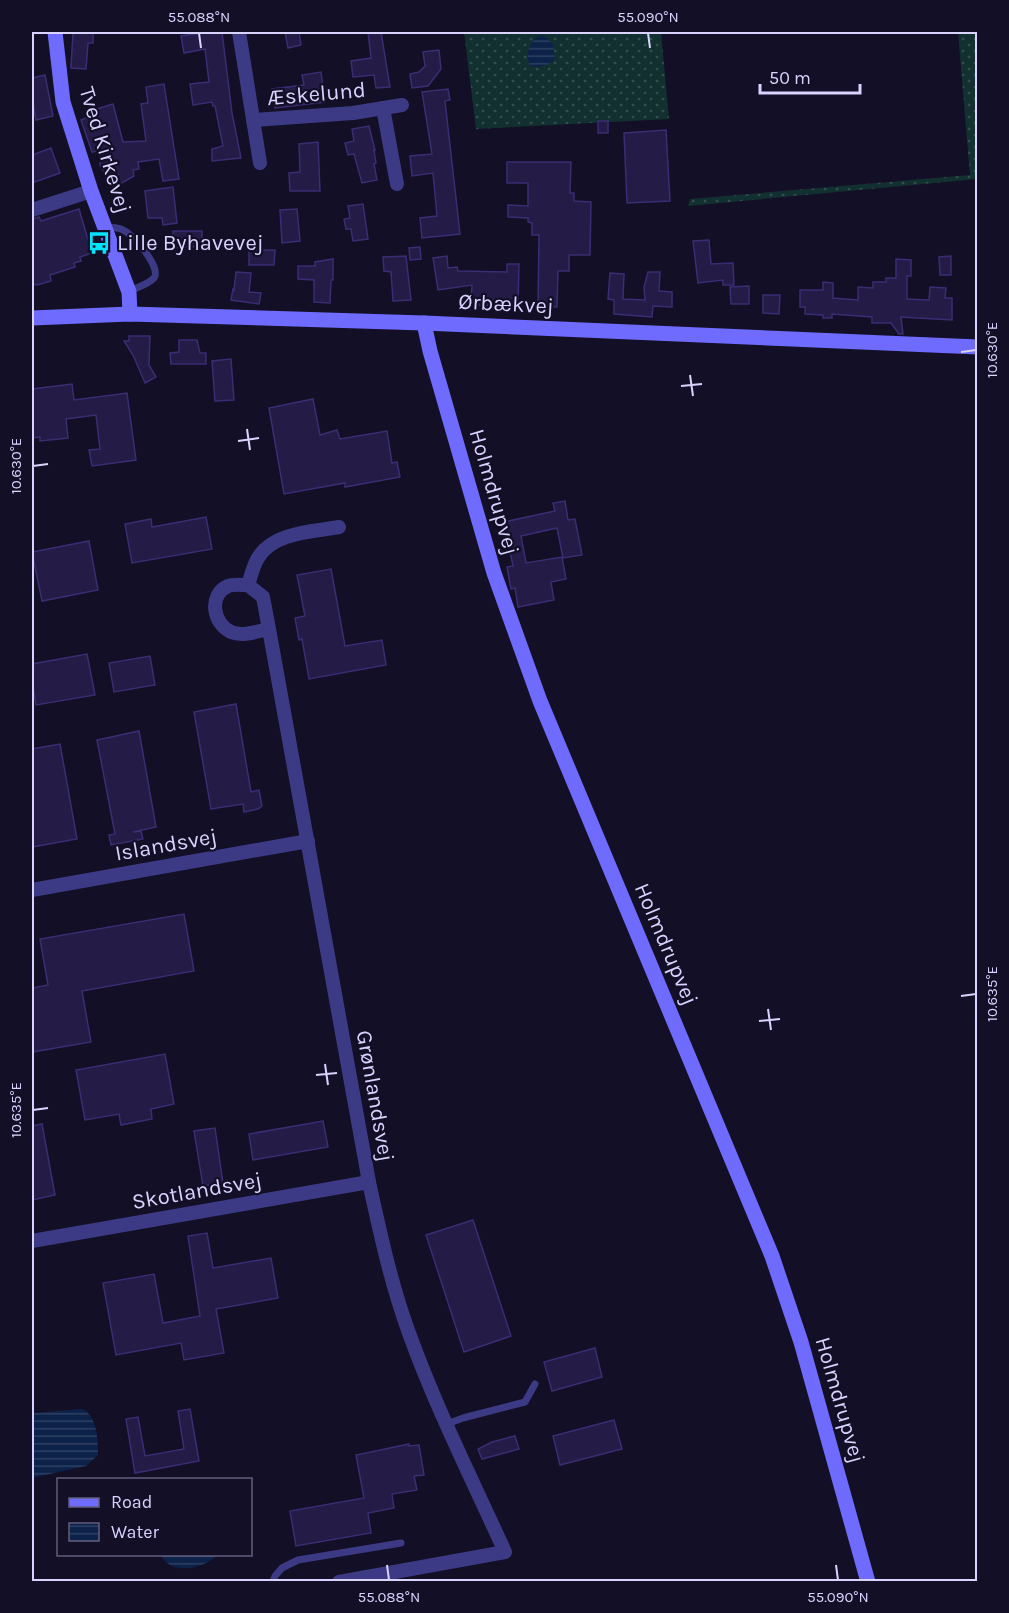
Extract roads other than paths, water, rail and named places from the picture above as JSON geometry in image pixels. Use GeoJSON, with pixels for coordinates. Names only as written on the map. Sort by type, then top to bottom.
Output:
{"type":"FeatureCollection","features":[{"type":"Feature","properties":{"kind":"street","name":"Tved Kirkevej"},"geometry":{"type":"LineString","coordinates":[[55,32],[63,102],[91,191],[129,292],[130,314]]}},
{"type":"Feature","properties":{"kind":"street","name":"Æskelund"},"geometry":{"type":"LineString","coordinates":[[239,32],[260,163]]}},
{"type":"Feature","properties":{"kind":"street","name":"Æskelund"},"geometry":{"type":"LineString","coordinates":[[253,120],[303,118],[402,105]]}},
{"type":"Feature","properties":{"kind":"street","name":"Æskelund"},"geometry":{"type":"LineString","coordinates":[[383,108],[397,184]]}},
{"type":"Feature","properties":{"kind":"street"},"geometry":{"type":"LineString","coordinates":[[32,210],[91,191]]}},
{"type":"Feature","properties":{"kind":"street","name":"Ørbækvej"},"geometry":{"type":"LineString","coordinates":[[32,318],[130,314],[424,323],[978,347]]}},
{"type":"Feature","properties":{"kind":"street","name":"Holmdrupvej"},"geometry":{"type":"LineString","coordinates":[[424,323],[494,573],[540,701],[772,1256],[801,1342],[868,1581]]}},
{"type":"Feature","properties":{"kind":"street"},"geometry":{"type":"LineString","coordinates":[[269,629],[233,633],[221,625],[214,610],[217,597],[229,586],[248,585],[257,559],[267,545],[284,537],[339,527]]}},
{"type":"Feature","properties":{"kind":"street","name":"Grønlandsvej"},"geometry":{"type":"LineString","coordinates":[[248,585],[263,597],[369,1182],[387,1263],[408,1332],[505,1552],[339,1581]]}},
{"type":"Feature","properties":{"kind":"street","name":"Islandsvej"},"geometry":{"type":"LineString","coordinates":[[32,890],[308,841]]}},
{"type":"Feature","properties":{"kind":"street","name":"Skotlandsvej"},"geometry":{"type":"LineString","coordinates":[[32,1241],[369,1182]]}},
{"type":"Feature","properties":{"kind":"lane"},"geometry":{"type":"LineString","coordinates":[[105,227],[122,229],[134,237],[155,266],[156,274],[153,279],[129,292]]}},
{"type":"Feature","properties":{"kind":"lane"},"geometry":{"type":"LineString","coordinates":[[447,1424],[525,1402],[535,1384]]}},
{"type":"Feature","properties":{"kind":"lane"},"geometry":{"type":"LineString","coordinates":[[273,1581],[282,1569],[298,1560],[401,1543]]}},
{"type":"Feature","properties":{"kind":"water"},"geometry":{"type":"Polygon","coordinates":[[[543,35],[553,44],[555,59],[544,66],[530,66],[528,53],[530,46],[538,36],[543,35]]]}},
{"type":"Feature","properties":{"kind":"water"},"geometry":{"type":"Polygon","coordinates":[[[82,1409],[94,1422],[98,1455],[86,1466],[32,1478],[32,1413],[82,1409]]]}},
{"type":"Feature","properties":{"kind":"water"},"geometry":{"type":"Polygon","coordinates":[[[162,1556],[216,1556],[204,1564],[188,1568],[172,1566],[165,1562],[162,1556]]]}},
{"type":"Feature","properties":{"kind":"place","name":"Lille Byhavevej"},"geometry":{"type":"Point","coordinates":[99,243]}}]}
